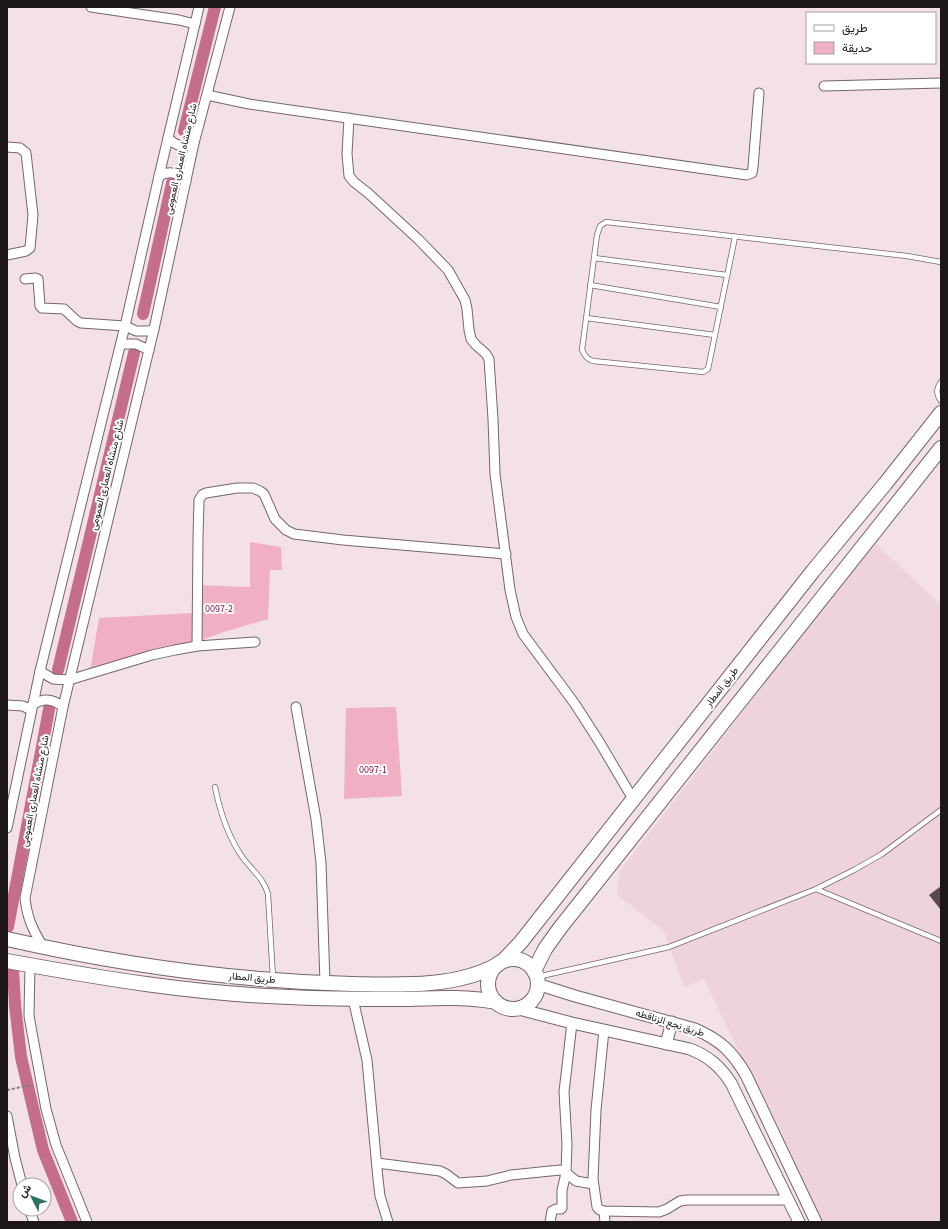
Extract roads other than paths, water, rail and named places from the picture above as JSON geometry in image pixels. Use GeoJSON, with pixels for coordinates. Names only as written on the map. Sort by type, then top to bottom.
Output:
{"type":"FeatureCollection","features":[{"type":"Feature","properties":{"kind":"main road","name":"طريق المطار"},"geometry":{"type":"LineString","coordinates":[[7,939],[104,959],[157,968],[212,975],[326,983],[405,984],[452,980],[475,975],[500,963],[521,942],[808,577],[885,484],[941,413]]}},
{"type":"Feature","properties":{"kind":"main road"},"geometry":{"type":"LineString","coordinates":[[536,978],[524,962],[510,959],[500,963],[492,970],[488,983],[489,990],[496,1002],[502,1006],[516,1008],[522,1007],[528,1003],[536,991],[536,978],[545,949],[560,928],[941,448]]}},
{"type":"Feature","properties":{"kind":"main road","name":"طريق المطار"},"geometry":{"type":"LineString","coordinates":[[7,961],[152,985],[223,993],[353,999],[468,998],[496,1002]]}},
{"type":"Feature","properties":{"kind":"street"},"geometry":{"type":"LineString","coordinates":[[91,7],[179,20],[195,24]]}},
{"type":"Feature","properties":{"kind":"street","name":"شارع منشاه العمارى العمومى"},"geometry":{"type":"LineString","coordinates":[[7,828],[31,707],[121,344],[159,176],[200,7]]}},
{"type":"Feature","properties":{"kind":"street","name":"شارع منشاه العمارى العمومى"},"geometry":{"type":"LineString","coordinates":[[43,947],[26,912],[25,898],[63,706],[154,329],[194,143],[230,7]]}},
{"type":"Feature","properties":{"kind":"street"},"geometry":{"type":"LineString","coordinates":[[824,86],[941,83]]}},
{"type":"Feature","properties":{"kind":"street"},"geometry":{"type":"LineString","coordinates":[[207,94],[249,104],[747,176],[752,173],[753,167],[759,93]]}},
{"type":"Feature","properties":{"kind":"street"},"geometry":{"type":"LineString","coordinates":[[349,118],[347,154],[349,176],[419,240],[448,270],[465,300],[471,339],[489,359],[494,419],[495,474],[510,590],[516,617],[523,634],[575,704],[633,799]]}},
{"type":"Feature","properties":{"kind":"street"},"geometry":{"type":"LineString","coordinates":[[168,138],[173,143],[180,146],[187,146],[194,143]]}},
{"type":"Feature","properties":{"kind":"street"},"geometry":{"type":"LineString","coordinates":[[7,147],[20,148],[26,153],[33,215],[30,248],[26,251],[7,255]]}},
{"type":"Feature","properties":{"kind":"street"},"geometry":{"type":"LineString","coordinates":[[159,176],[166,172],[174,172],[181,176],[186,182]]}},
{"type":"Feature","properties":{"kind":"street"},"geometry":{"type":"LineString","coordinates":[[25,279],[38,279],[40,306],[42,308],[64,309],[81,323],[125,326],[136,331],[149,331],[154,329]]}},
{"type":"Feature","properties":{"kind":"street"},"geometry":{"type":"LineString","coordinates":[[121,344],[136,344],[149,350]]}},
{"type":"Feature","properties":{"kind":"street"},"geometry":{"type":"LineString","coordinates":[[197,646],[199,500],[206,493],[237,488],[253,488],[260,491],[264,494],[275,520],[286,530],[294,534],[343,540],[506,554]]}},
{"type":"Feature","properties":{"kind":"street"},"geometry":{"type":"LineString","coordinates":[[40,671],[54,679],[69,680],[152,655],[197,646],[255,642]]}},
{"type":"Feature","properties":{"kind":"street"},"geometry":{"type":"LineString","coordinates":[[7,704],[31,707],[39,700],[48,699],[56,701],[63,706]]}},
{"type":"Feature","properties":{"kind":"street"},"geometry":{"type":"LineString","coordinates":[[296,707],[316,819],[322,863],[326,983]]}},
{"type":"Feature","properties":{"kind":"street"},"geometry":{"type":"LineString","coordinates":[[30,965],[29,1016],[46,1109],[56,1145],[88,1222]]}},
{"type":"Feature","properties":{"kind":"street","name":"طريق نجع الزناقطه"},"geometry":{"type":"LineString","coordinates":[[536,978],[575,996],[695,1029],[711,1036],[725,1046],[737,1059],[746,1075],[816,1222]]}},
{"type":"Feature","properties":{"kind":"street"},"geometry":{"type":"LineString","coordinates":[[353,999],[367,1060],[380,1196],[388,1222]]}},
{"type":"Feature","properties":{"kind":"street","name":"طريق نجع الزناقطه"},"geometry":{"type":"LineString","coordinates":[[516,1008],[572,1023],[690,1049],[714,1061],[724,1071],[731,1083],[799,1222]]}},
{"type":"Feature","properties":{"kind":"street"},"geometry":{"type":"LineString","coordinates":[[666,1044],[672,1022]]}},
{"type":"Feature","properties":{"kind":"street"},"geometry":{"type":"LineString","coordinates":[[550,1222],[552,1212],[556,1209],[562,1208],[562,1187],[566,1172],[567,1133],[564,1097],[572,1023]]}},
{"type":"Feature","properties":{"kind":"street"},"geometry":{"type":"LineString","coordinates":[[604,1030],[596,1104],[593,1184],[597,1207],[600,1210],[658,1212],[684,1200],[788,1200]]}},
{"type":"Feature","properties":{"kind":"street"},"geometry":{"type":"LineString","coordinates":[[7,1116],[20,1177]]}},
{"type":"Feature","properties":{"kind":"street"},"geometry":{"type":"LineString","coordinates":[[377,1163],[440,1171],[458,1183],[487,1182],[511,1174],[560,1170],[566,1172],[576,1181],[593,1184]]}},
{"type":"Feature","properties":{"kind":"street"},"geometry":{"type":"LineString","coordinates":[[604,1211],[605,1222]]}},
{"type":"Feature","properties":{"kind":"lane"},"geometry":{"type":"LineString","coordinates":[[736,237],[708,369],[703,372],[593,361],[585,356],[582,350],[594,258],[599,229],[606,222],[907,256],[941,262]]}},
{"type":"Feature","properties":{"kind":"lane"},"geometry":{"type":"LineString","coordinates":[[594,258],[727,275]]}},
{"type":"Feature","properties":{"kind":"lane"},"geometry":{"type":"LineString","coordinates":[[590,285],[721,307]]}},
{"type":"Feature","properties":{"kind":"lane"},"geometry":{"type":"LineString","coordinates":[[586,318],[715,334]]}},
{"type":"Feature","properties":{"kind":"lane"},"geometry":{"type":"LineString","coordinates":[[941,382],[937,390],[937,394],[941,401]]}},
{"type":"Feature","properties":{"kind":"lane"},"geometry":{"type":"LineString","coordinates":[[214,787],[222,816],[234,845],[266,888],[268,894],[274,980]]}},
{"type":"Feature","properties":{"kind":"lane"},"geometry":{"type":"LineString","coordinates":[[536,978],[670,947],[816,889],[882,854],[941,810]]}},
{"type":"Feature","properties":{"kind":"lane"},"geometry":{"type":"LineString","coordinates":[[816,889],[941,941]]}},
{"type":"Feature","properties":{"kind":"waterway"},"geometry":{"type":"LineString","coordinates":[[184,131],[215,7]]}},
{"type":"Feature","properties":{"kind":"waterway"},"geometry":{"type":"LineString","coordinates":[[143,314],[172,183]]}},
{"type":"Feature","properties":{"kind":"waterway"},"geometry":{"type":"LineString","coordinates":[[58,670],[134,353]]}},
{"type":"Feature","properties":{"kind":"waterway"},"geometry":{"type":"LineString","coordinates":[[8,927],[50,704]]}},
{"type":"Feature","properties":{"kind":"waterway"},"geometry":{"type":"LineString","coordinates":[[13,969],[15,1005],[21,1057],[43,1150],[72,1222]]}},
{"type":"Feature","properties":{"kind":"park label","name":"0097-2"},"geometry":{"type":"Point","coordinates":[219,609]}},
{"type":"Feature","properties":{"kind":"park label","name":"0097-1"},"geometry":{"type":"Point","coordinates":[373,770]}}]}
